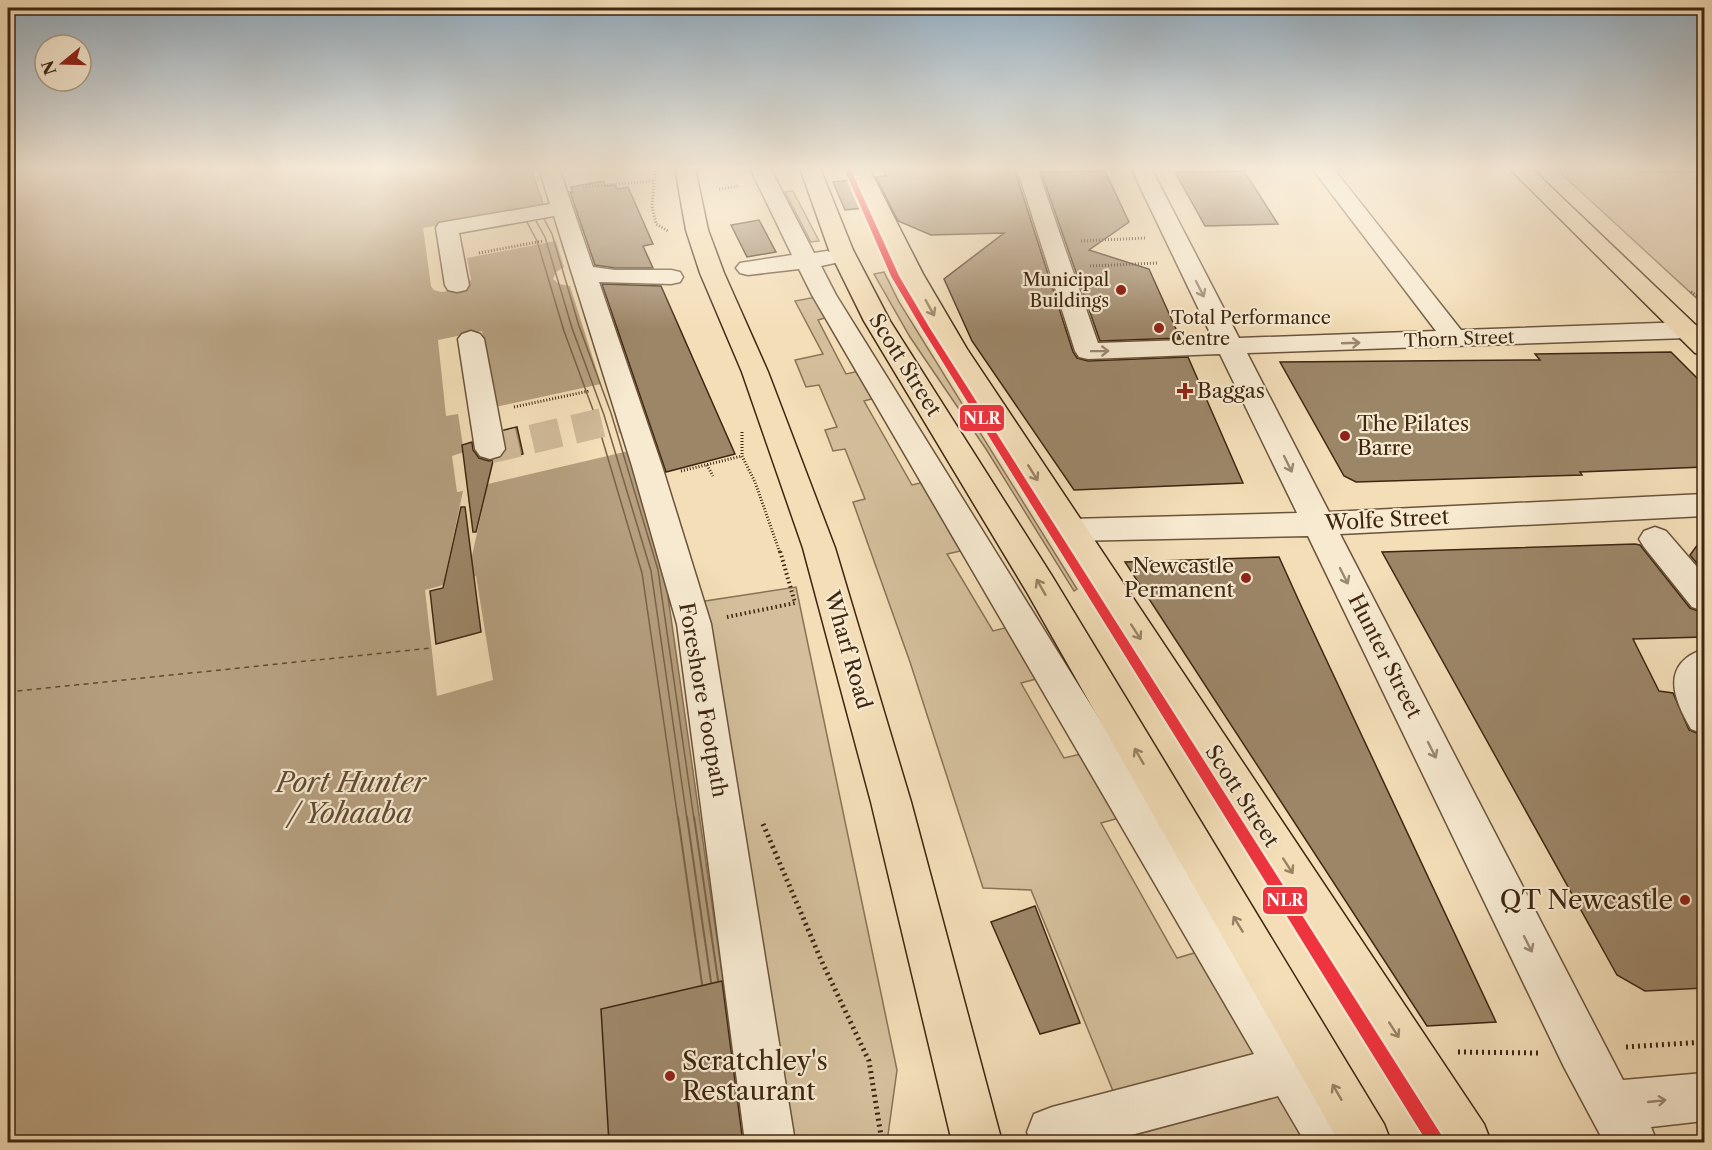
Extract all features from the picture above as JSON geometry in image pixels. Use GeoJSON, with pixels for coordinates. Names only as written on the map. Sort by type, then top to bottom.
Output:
{"type":"FeatureCollection","features":[{"type":"Feature","properties":{"kind":"main road","name":"Wharf Road"},"geometry":{"type":"LineString","coordinates":[[693,222],[712,273],[755,372],[819,548],[891,802],[977,1143]]}},
{"type":"Feature","properties":{"kind":"main road","name":"Scott Street"},"geometry":{"type":"LineString","coordinates":[[830,222],[841,250],[877,321],[1006,528],[1366,1143]]}},
{"type":"Feature","properties":{"kind":"main road","name":"Scott Street"},"geometry":{"type":"LineString","coordinates":[[885,222],[934,316],[1466,1143]]}},
{"type":"Feature","properties":{"kind":"main road"},"geometry":{"type":"LineString","coordinates":[[1575,222],[1696,339]]}},
{"type":"Feature","properties":{"kind":"street"},"geometry":{"type":"LineString","coordinates":[[457,285],[447,228],[472,222]]}},
{"type":"Feature","properties":{"kind":"street","name":"Foreshore Footpath"},"geometry":{"type":"LineString","coordinates":[[567,222],[647,466],[694,624],[770,1143]]}},
{"type":"Feature","properties":{"kind":"street"},"geometry":{"type":"LineString","coordinates":[[794,222],[818,259],[824,296],[1297,1065],[1333,1143]]}},
{"type":"Feature","properties":{"kind":"street"},"geometry":{"type":"LineString","coordinates":[[1043,222],[1060,268]]}},
{"type":"Feature","properties":{"kind":"street","name":"Hunter Street"},"geometry":{"type":"LineString","coordinates":[[1167,222],[1621,1124]]}},
{"type":"Feature","properties":{"kind":"street"},"geometry":{"type":"LineString","coordinates":[[1364,222],[1455,339]]}},
{"type":"Feature","properties":{"kind":"street"},"geometry":{"type":"LineString","coordinates":[[748,268],[818,259]]}},
{"type":"Feature","properties":{"kind":"street","name":"Thorn Street"},"geometry":{"type":"LineString","coordinates":[[1060,268],[1088,351],[1455,339],[1696,339]]}},
{"type":"Feature","properties":{"kind":"street"},"geometry":{"type":"LineString","coordinates":[[585,273],[615,277],[671,277]]}},
{"type":"Feature","properties":{"kind":"street"},"geometry":{"type":"LineString","coordinates":[[471,339],[490,449]]}},
{"type":"Feature","properties":{"kind":"street","name":"Wolfe Street"},"geometry":{"type":"LineString","coordinates":[[1070,530],[1318,524],[1704,505]]}},
{"type":"Feature","properties":{"kind":"street"},"geometry":{"type":"LineString","coordinates":[[1655,539],[1704,598]]}},
{"type":"Feature","properties":{"kind":"street"},"geometry":{"type":"LineString","coordinates":[[1704,664],[1692,675],[1690,684],[1693,698],[1704,718]]}},
{"type":"Feature","properties":{"kind":"street"},"geometry":{"type":"LineString","coordinates":[[1052,1132],[1297,1065]]}},
{"type":"Feature","properties":{"kind":"street"},"geometry":{"type":"LineString","coordinates":[[1621,1124],[1704,1097]]}},
{"type":"Feature","properties":{"kind":"path"},"geometry":{"type":"LineString","coordinates":[[1050,243],[1174,237]]}},
{"type":"Feature","properties":{"kind":"path"},"geometry":{"type":"LineString","coordinates":[[474,254],[550,240]]}},
{"type":"Feature","properties":{"kind":"path"},"geometry":{"type":"LineString","coordinates":[[1060,268],[1186,261]]}},
{"type":"Feature","properties":{"kind":"path"},"geometry":{"type":"LineString","coordinates":[[1683,285],[1704,300]]}},
{"type":"Feature","properties":{"kind":"path"},"geometry":{"type":"LineString","coordinates":[[505,409],[598,389]]}},
{"type":"Feature","properties":{"kind":"path"},"geometry":{"type":"LineString","coordinates":[[694,624],[795,603],[773,530],[755,482],[742,456],[707,465],[713,476]]}},
{"type":"Feature","properties":{"kind":"path"},"geometry":{"type":"LineString","coordinates":[[759,818],[765,827],[822,962],[869,1061],[882,1143]]}},
{"type":"Feature","properties":{"kind":"path"},"geometry":{"type":"LineString","coordinates":[[1635,1046],[1704,1042]]}},
{"type":"Feature","properties":{"kind":"path"},"geometry":{"type":"LineString","coordinates":[[1454,1050],[1462,1054],[1543,1052]]}},
{"type":"Feature","properties":{"kind":"shaded area"},"geometry":{"type":"Polygon","coordinates":[[[800,222],[809,222],[819,241],[811,242],[800,222]]]}},
{"type":"Feature","properties":{"kind":"shaded area"},"geometry":{"type":"Polygon","coordinates":[[[1613,222],[1704,222],[1704,305],[1613,222]]]}},
{"type":"Feature","properties":{"kind":"shaded area"},"geometry":{"type":"Polygon","coordinates":[[[884,272],[899,302],[1077,589],[1074,591],[986,449],[910,337],[874,274],[884,272]]]}},
{"type":"Feature","properties":{"kind":"shaded area"},"geometry":{"type":"Polygon","coordinates":[[[816,297],[828,317],[818,320],[846,374],[859,371],[875,398],[864,401],[912,485],[924,482],[965,550],[947,554],[993,631],[1009,627],[1040,678],[1021,683],[1064,758],[1085,753],[1123,817],[1101,823],[1177,958],[1201,951],[1261,1054],[1113,1091],[1031,890],[983,888],[910,662],[853,502],[865,499],[845,449],[833,451],[825,430],[837,427],[819,385],[806,387],[795,360],[823,354],[795,301],[816,297]]]}},
{"type":"Feature","properties":{"kind":"shaded area"},"geometry":{"type":"Polygon","coordinates":[[[796,587],[897,1070],[887,1142],[784,1142],[699,602],[796,587]]]}},
{"type":"Feature","properties":{"kind":"shaded area"},"geometry":{"type":"Polygon","coordinates":[[[1284,1094],[1312,1142],[1109,1142],[1284,1094]]]}},
{"type":"Feature","properties":{"kind":"water","name":"Port Hunter / Yohaaba"},"geometry":{"type":"Polygon","coordinates":[[[8,222],[552,222],[558,232],[617,410],[664,569],[746,1142],[8,1142],[8,222]]]}},
{"type":"Feature","properties":{"kind":"pier"},"geometry":{"type":"Polygon","coordinates":[[[461,222],[555,222],[633,450],[488,484],[467,578],[476,576],[493,680],[437,696],[425,590],[443,585],[463,491],[457,492],[452,456],[464,452],[458,414],[446,416],[438,340],[482,331],[495,407],[601,384],[570,286],[559,284],[553,279],[556,272],[564,267],[556,241],[467,258],[471,279],[469,283],[457,290],[441,292],[434,290],[431,286],[423,228],[461,222]]]}},
{"type":"Feature","properties":{"kind":"building"},"geometry":{"type":"Polygon","coordinates":[[[580,222],[643,222],[653,244],[643,246],[653,268],[615,268],[595,265],[580,222]]]}},
{"type":"Feature","properties":{"kind":"building"},"geometry":{"type":"Polygon","coordinates":[[[760,222],[776,252],[747,257],[731,225],[760,222]]]}},
{"type":"Feature","properties":{"kind":"building"},"geometry":{"type":"Polygon","coordinates":[[[900,222],[1031,222],[1073,352],[1077,358],[1088,361],[1188,357],[1243,483],[1074,490],[972,341],[944,279],[1004,233],[931,235],[900,222]]]}},
{"type":"Feature","properties":{"kind":"building","name":"Municipal Buildings"},"geometry":{"type":"Polygon","coordinates":[[[1058,222],[1129,222],[1089,250],[1149,269],[1180,338],[1100,341],[1058,222]]]}},
{"type":"Feature","properties":{"kind":"building"},"geometry":{"type":"Polygon","coordinates":[[[1203,222],[1277,222],[1278,224],[1205,226],[1203,222]]]}},
{"type":"Feature","properties":{"kind":"building"},"geometry":{"type":"Polygon","coordinates":[[[602,284],[661,286],[735,454],[666,472],[602,284]]]}},
{"type":"Feature","properties":{"kind":"building"},"geometry":{"type":"Polygon","coordinates":[[[1671,352],[1704,385],[1704,467],[1580,472],[1582,475],[1356,482],[1344,476],[1280,362],[1540,360],[1535,354],[1671,352]]]}},
{"type":"Feature","properties":{"kind":"building"},"geometry":{"type":"Polygon","coordinates":[[[517,427],[523,454],[493,461],[476,532],[473,532],[462,445],[472,442],[473,450],[479,458],[489,461],[501,458],[507,449],[504,430],[517,427]]]}},
{"type":"Feature","properties":{"kind":"building"},"geometry":{"type":"Polygon","coordinates":[[[461,507],[465,507],[481,632],[436,644],[430,591],[443,588],[461,507]]]}},
{"type":"Feature","properties":{"kind":"building"},"geometry":{"type":"Polygon","coordinates":[[[1704,536],[1704,572],[1690,555],[1704,536]]]}},
{"type":"Feature","properties":{"kind":"building"},"geometry":{"type":"Polygon","coordinates":[[[1640,545],[1690,608],[1704,613],[1704,637],[1633,639],[1659,691],[1673,693],[1689,730],[1704,736],[1704,988],[1645,991],[1617,975],[1382,552],[1640,545]]]}},
{"type":"Feature","properties":{"kind":"building"},"geometry":{"type":"Polygon","coordinates":[[[1279,557],[1496,1022],[1427,1026],[1125,562],[1279,557]]]}},
{"type":"Feature","properties":{"kind":"building"},"geometry":{"type":"Polygon","coordinates":[[[1035,906],[1080,1023],[1040,1034],[991,922],[1035,906]]]}},
{"type":"Feature","properties":{"kind":"building","name":"Scratchley's Restaurant"},"geometry":{"type":"Polygon","coordinates":[[[722,981],[743,1143],[609,1143],[601,1009],[722,981]]]}},
{"type":"Feature","properties":{"kind":"ferry route"},"geometry":{"type":"LineString","coordinates":[[8,692],[432,648]]}},
{"type":"Feature","properties":{"kind":"tunnel"},"geometry":{"type":"LineString","coordinates":[[490,449],[630,416]]}},
{"type":"Feature","properties":{"kind":"transit line","name":"NLR"},"geometry":{"type":"LineString","coordinates":[[871,222],[895,276],[925,327],[1436,1142]]}},
{"type":"Feature","properties":{"kind":"place","name":"Municipal Buildings"},"geometry":{"type":"Point","coordinates":[1121,290]}},
{"type":"Feature","properties":{"kind":"place","name":"Total Performance Centre"},"geometry":{"type":"Point","coordinates":[1159,328]}},
{"type":"Feature","properties":{"kind":"place","name":"Baggas"},"geometry":{"type":"Point","coordinates":[1185,391]}},
{"type":"Feature","properties":{"kind":"place","name":"The Pilates Barre"},"geometry":{"type":"Point","coordinates":[1345,436]}},
{"type":"Feature","properties":{"kind":"place","name":"Newcastle Permanent"},"geometry":{"type":"Point","coordinates":[1246,578]}},
{"type":"Feature","properties":{"kind":"place","name":"QT Newcastle"},"geometry":{"type":"Point","coordinates":[1685,900]}},
{"type":"Feature","properties":{"kind":"place","name":"Scratchley's Restaurant"},"geometry":{"type":"Point","coordinates":[670,1076]}}]}
